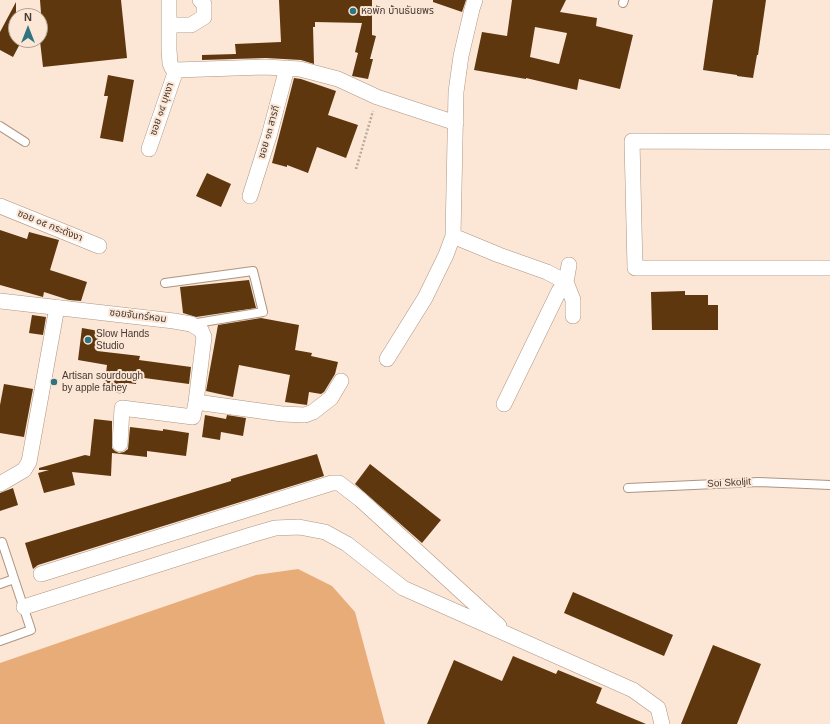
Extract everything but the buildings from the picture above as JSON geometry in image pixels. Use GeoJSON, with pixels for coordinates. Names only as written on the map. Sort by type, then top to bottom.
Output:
{"type":"FeatureCollection","features":[{"type":"Feature","properties":{"kind":"street"},"geometry":{"type":"LineString","coordinates":[[169,0],[170,63],[172,68],[176,70],[266,67],[300,69],[338,80],[377,97],[456,123]]}},
{"type":"Feature","properties":{"kind":"street"},"geometry":{"type":"LineString","coordinates":[[169,25],[191,25],[204,17],[204,4],[200,0]]}},
{"type":"Feature","properties":{"kind":"street"},"geometry":{"type":"LineString","coordinates":[[387,359],[426,298],[453,236],[456,92],[461,56],[475,0]]}},
{"type":"Feature","properties":{"kind":"street","name":"ซอย ๑๓ สารภี"},"geometry":{"type":"LineString","coordinates":[[250,196],[269,136],[287,68]]}},
{"type":"Feature","properties":{"kind":"street","name":"ซอย ๑๔ บุหงา"},"geometry":{"type":"LineString","coordinates":[[149,149],[176,70]]}},
{"type":"Feature","properties":{"kind":"street"},"geometry":{"type":"LineString","coordinates":[[830,142],[632,141],[635,268],[830,268]]}},
{"type":"Feature","properties":{"kind":"street","name":"ซอย ๐๕ กระดังงา"},"geometry":{"type":"LineString","coordinates":[[0,206],[99,246]]}},
{"type":"Feature","properties":{"kind":"street"},"geometry":{"type":"LineString","coordinates":[[453,236],[499,255],[547,272],[566,282],[573,300],[573,316]]}},
{"type":"Feature","properties":{"kind":"street"},"geometry":{"type":"LineString","coordinates":[[504,404],[559,291],[566,282],[569,265]]}},
{"type":"Feature","properties":{"kind":"street","name":"ซอยจันทร์หอม"},"geometry":{"type":"LineString","coordinates":[[0,301],[191,324]]}},
{"type":"Feature","properties":{"kind":"street"},"geometry":{"type":"LineString","coordinates":[[0,484],[24,470],[29,462],[57,307]]}},
{"type":"Feature","properties":{"kind":"street"},"geometry":{"type":"LineString","coordinates":[[120,444],[122,408],[193,417],[204,337],[201,330],[191,324]]}},
{"type":"Feature","properties":{"kind":"street"},"geometry":{"type":"LineString","coordinates":[[196,402],[282,414],[305,415],[313,412],[331,398],[341,381]]}},
{"type":"Feature","properties":{"kind":"street"},"geometry":{"type":"LineString","coordinates":[[41,574],[332,482],[340,483],[361,500],[509,635]]}},
{"type":"Feature","properties":{"kind":"street"},"geometry":{"type":"LineString","coordinates":[[24,607],[275,528],[299,527],[325,532],[347,544],[403,588],[633,690],[658,708],[662,724]]}},
{"type":"Feature","properties":{"kind":"lane"},"geometry":{"type":"LineString","coordinates":[[0,126],[26,142]]}},
{"type":"Feature","properties":{"kind":"lane"},"geometry":{"type":"LineString","coordinates":[[165,283],[254,271],[263,312],[191,324]]}},
{"type":"Feature","properties":{"kind":"lane","name":"Soi Skoljit"},"geometry":{"type":"LineString","coordinates":[[628,488],[759,482],[830,485]]}},
{"type":"Feature","properties":{"kind":"lane"},"geometry":{"type":"LineString","coordinates":[[0,640],[31,630],[2,542]]}},
{"type":"Feature","properties":{"kind":"lane"},"geometry":{"type":"LineString","coordinates":[[0,584],[14,579]]}},
{"type":"Feature","properties":{"kind":"path"},"geometry":{"type":"LineString","coordinates":[[356,169],[377,97]]}},
{"type":"Feature","properties":{"kind":"shaded area"},"geometry":{"type":"Polygon","coordinates":[[[298,569],[332,586],[355,612],[385,724],[0,724],[0,663],[256,575],[298,569]]]}},
{"type":"Feature","properties":{"kind":"place","name":"หอพัก บ้านธันยพร"},"geometry":{"type":"Point","coordinates":[353,11]}},
{"type":"Feature","properties":{"kind":"place","name":"Slow Hands Studio"},"geometry":{"type":"Point","coordinates":[88,340]}},
{"type":"Feature","properties":{"kind":"place","name":"Artisan sourdough by apple fahey"},"geometry":{"type":"Point","coordinates":[54,382]}}]}
